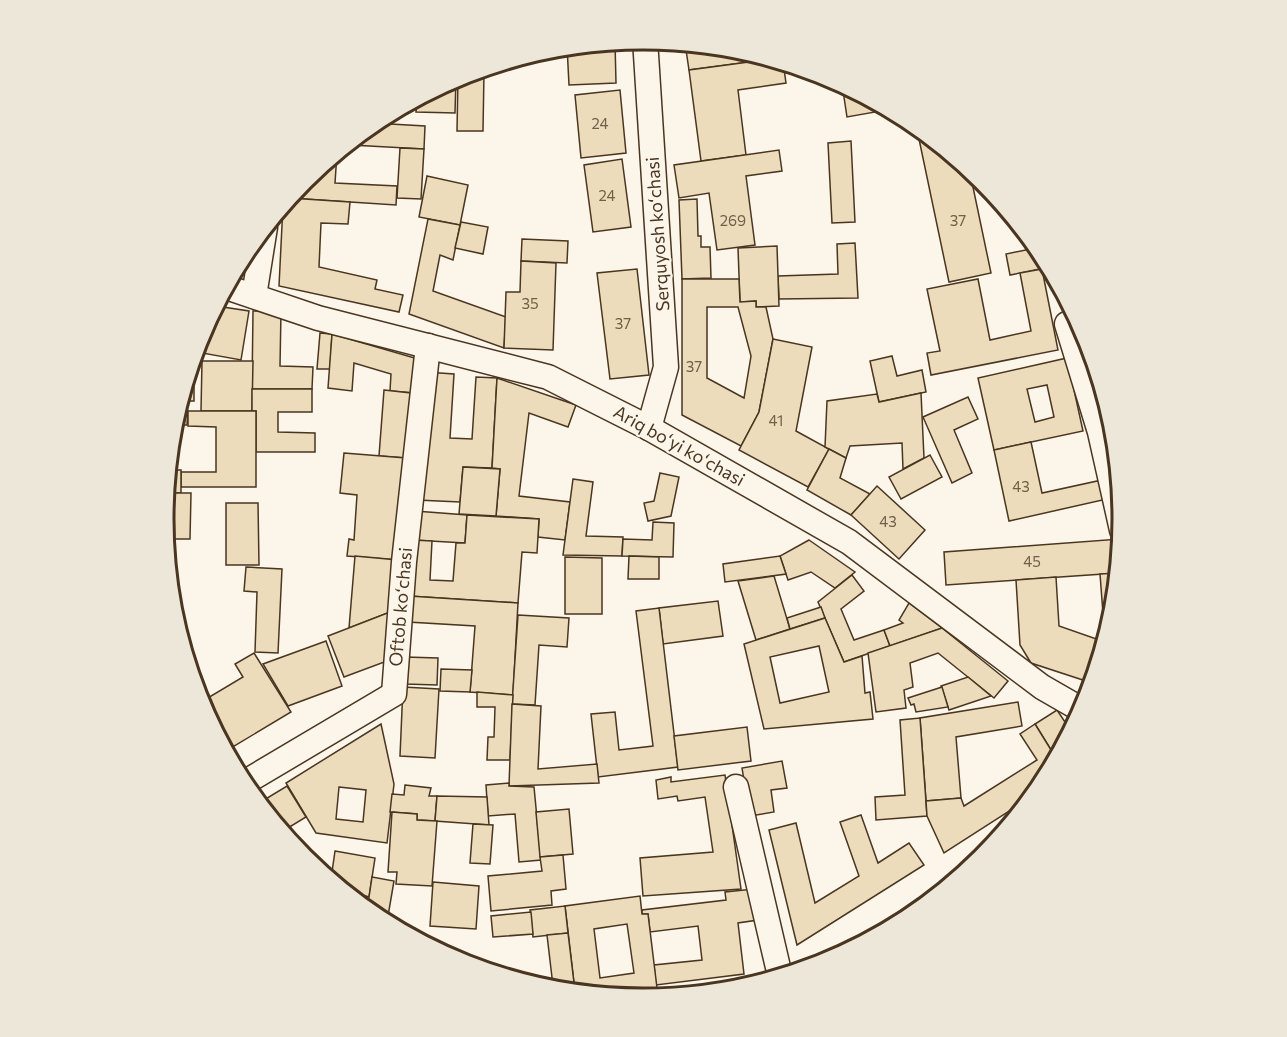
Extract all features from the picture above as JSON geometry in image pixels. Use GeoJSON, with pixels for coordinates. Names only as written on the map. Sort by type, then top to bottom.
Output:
{"type":"FeatureCollection","features":[{"type":"Feature","properties":{"kind":"street","name":"Serquyosh koʻchasi"},"geometry":{"type":"LineString","coordinates":[[646,50],[666,367],[649,428]]}},
{"type":"Feature","properties":{"kind":"street"},"geometry":{"type":"LineString","coordinates":[[254,296],[262,246]]}},
{"type":"Feature","properties":{"kind":"street","name":"Ariq boʻyi koʻchasi"},"geometry":{"type":"LineString","coordinates":[[234,290],[318,318],[548,377],[649,428],[849,542],[1042,687],[1074,705]]}},
{"type":"Feature","properties":{"kind":"street"},"geometry":{"type":"LineString","coordinates":[[1067,324],[1100,432],[1110,476]]}},
{"type":"Feature","properties":{"kind":"street","name":"Oftob koʻchasi"},"geometry":{"type":"LineString","coordinates":[[253,778],[394,694],[404,562],[428,346]]}},
{"type":"Feature","properties":{"kind":"street"},"geometry":{"type":"LineString","coordinates":[[736,787],[778,968]]}},
{"type":"Feature","properties":{"kind":"building"},"geometry":{"type":"Polygon","coordinates":[[[615,51],[616,83],[569,85],[568,56],[615,51]]]}},
{"type":"Feature","properties":{"kind":"building"},"geometry":{"type":"Polygon","coordinates":[[[686,52],[749,62],[689,70],[686,52]]]}},
{"type":"Feature","properties":{"kind":"building"},"geometry":{"type":"Polygon","coordinates":[[[749,62],[784,71],[786,83],[738,90],[746,155],[701,161],[689,70],[749,62]]]}},
{"type":"Feature","properties":{"kind":"building"},"geometry":{"type":"Polygon","coordinates":[[[484,77],[483,131],[457,131],[458,88],[484,77]]]}},
{"type":"Feature","properties":{"kind":"building"},"geometry":{"type":"Polygon","coordinates":[[[456,89],[455,113],[416,112],[416,108],[456,89]]]}},
{"type":"Feature","properties":{"kind":"building"},"geometry":{"type":"Polygon","coordinates":[[[620,90],[626,153],[581,158],[575,95],[620,90]]]}},
{"type":"Feature","properties":{"kind":"building"},"geometry":{"type":"Polygon","coordinates":[[[844,95],[877,112],[847,117],[844,95]]]}},
{"type":"Feature","properties":{"kind":"building"},"geometry":{"type":"Polygon","coordinates":[[[391,124],[425,126],[424,149],[359,145],[391,124]]]}},
{"type":"Feature","properties":{"kind":"building"},"geometry":{"type":"Polygon","coordinates":[[[919,139],[972,185],[991,273],[949,282],[919,139]]]}},
{"type":"Feature","properties":{"kind":"building"},"geometry":{"type":"Polygon","coordinates":[[[851,141],[855,222],[832,223],[828,143],[851,141]]]}},
{"type":"Feature","properties":{"kind":"building"},"geometry":{"type":"Polygon","coordinates":[[[400,148],[424,149],[421,199],[397,198],[400,148]]]}},
{"type":"Feature","properties":{"kind":"building"},"geometry":{"type":"Polygon","coordinates":[[[779,150],[782,171],[746,176],[755,245],[717,250],[709,193],[679,198],[674,165],[779,150]]]}},
{"type":"Feature","properties":{"kind":"building"},"geometry":{"type":"Polygon","coordinates":[[[622,159],[631,227],[593,232],[584,165],[622,159]]]}},
{"type":"Feature","properties":{"kind":"building"},"geometry":{"type":"Polygon","coordinates":[[[336,164],[335,183],[397,186],[396,205],[301,199],[336,164]]]}},
{"type":"Feature","properties":{"kind":"building"},"geometry":{"type":"Polygon","coordinates":[[[427,176],[468,185],[460,225],[419,217],[427,176]]]}},
{"type":"Feature","properties":{"kind":"building"},"geometry":{"type":"Polygon","coordinates":[[[301,199],[350,202],[348,224],[321,223],[319,267],[377,280],[375,289],[403,295],[399,312],[279,286],[282,219],[291,209],[301,199]]]}},
{"type":"Feature","properties":{"kind":"building"},"geometry":{"type":"Polygon","coordinates":[[[697,199],[698,236],[701,236],[701,247],[710,247],[711,278],[682,279],[679,200],[697,199]]]}},
{"type":"Feature","properties":{"kind":"building"},"geometry":{"type":"Polygon","coordinates":[[[428,219],[460,225],[453,260],[440,255],[433,291],[506,317],[504,348],[409,314],[428,219]]]}},
{"type":"Feature","properties":{"kind":"building"},"geometry":{"type":"Polygon","coordinates":[[[461,222],[488,227],[483,254],[455,248],[461,222]]]}},
{"type":"Feature","properties":{"kind":"building"},"geometry":{"type":"Polygon","coordinates":[[[522,239],[568,241],[567,263],[521,261],[522,239]]]}},
{"type":"Feature","properties":{"kind":"building"},"geometry":{"type":"Polygon","coordinates":[[[855,243],[858,298],[779,299],[778,276],[838,274],[837,244],[855,243]]]}},
{"type":"Feature","properties":{"kind":"building"},"geometry":{"type":"Polygon","coordinates":[[[777,246],[779,306],[756,307],[756,301],[740,302],[738,248],[777,246]]]}},
{"type":"Feature","properties":{"kind":"building"},"geometry":{"type":"Polygon","coordinates":[[[1025,247],[1040,269],[1010,275],[1006,254],[1026,250],[1025,247]]]}},
{"type":"Feature","properties":{"kind":"building"},"geometry":{"type":"Polygon","coordinates":[[[521,261],[556,263],[553,350],[504,348],[506,292],[520,292],[521,261]]]}},
{"type":"Feature","properties":{"kind":"building"},"geometry":{"type":"Polygon","coordinates":[[[637,269],[649,375],[610,379],[597,273],[637,269]]]}},
{"type":"Feature","properties":{"kind":"building"},"geometry":{"type":"Polygon","coordinates":[[[1040,269],[1043,273],[1058,350],[931,375],[927,353],[940,351],[927,289],[978,279],[990,340],[1031,331],[1020,273],[1040,269]]]}},
{"type":"Feature","properties":{"kind":"building"},"geometry":{"type":"Polygon","coordinates":[[[682,279],[739,279],[740,302],[756,301],[756,307],[766,307],[773,339],[759,412],[741,446],[682,415],[682,279]],[[707,307],[707,378],[744,398],[751,356],[738,307],[707,307]]]}},
{"type":"Feature","properties":{"kind":"building"},"geometry":{"type":"Polygon","coordinates":[[[225,307],[249,311],[241,360],[205,353],[225,307]]]}},
{"type":"Feature","properties":{"kind":"building"},"geometry":{"type":"Polygon","coordinates":[[[253,311],[281,311],[280,366],[313,367],[312,389],[252,389],[253,311]]]}},
{"type":"Feature","properties":{"kind":"building"},"geometry":{"type":"Polygon","coordinates":[[[320,333],[332,334],[330,369],[317,369],[320,333]]]}},
{"type":"Feature","properties":{"kind":"building"},"geometry":{"type":"Polygon","coordinates":[[[332,334],[418,359],[415,393],[390,391],[391,374],[354,363],[352,391],[328,388],[332,334]]]}},
{"type":"Feature","properties":{"kind":"building"},"geometry":{"type":"Polygon","coordinates":[[[773,339],[812,347],[796,431],[829,449],[808,487],[739,450],[759,412],[773,339]]]}},
{"type":"Feature","properties":{"kind":"building"},"geometry":{"type":"Polygon","coordinates":[[[892,356],[897,376],[922,370],[926,392],[879,402],[870,361],[892,356]]]}},
{"type":"Feature","properties":{"kind":"building"},"geometry":{"type":"Polygon","coordinates":[[[1067,358],[1083,431],[994,450],[978,378],[1067,358]],[[1047,385],[1027,389],[1035,422],[1054,417],[1047,385]]]}},
{"type":"Feature","properties":{"kind":"building"},"geometry":{"type":"Polygon","coordinates":[[[202,361],[253,361],[252,411],[201,411],[202,361]]]}},
{"type":"Feature","properties":{"kind":"building"},"geometry":{"type":"Polygon","coordinates":[[[1087,366],[1097,397],[1100,412],[1098,413],[1087,366]]]}},
{"type":"Feature","properties":{"kind":"building"},"geometry":{"type":"Polygon","coordinates":[[[425,372],[454,374],[450,438],[472,439],[476,377],[497,378],[492,468],[463,467],[460,502],[417,500],[425,372]]]}},
{"type":"Feature","properties":{"kind":"building"},"geometry":{"type":"Polygon","coordinates":[[[497,378],[576,405],[568,427],[529,413],[519,496],[570,502],[565,540],[538,537],[539,519],[496,516],[500,469],[492,468],[497,378]]]}},
{"type":"Feature","properties":{"kind":"building"},"geometry":{"type":"Polygon","coordinates":[[[194,384],[194,401],[189,401],[194,384]]]}},
{"type":"Feature","properties":{"kind":"building"},"geometry":{"type":"Polygon","coordinates":[[[252,389],[312,389],[312,412],[278,412],[278,432],[315,433],[315,452],[256,452],[256,411],[252,411],[252,389]]]}},
{"type":"Feature","properties":{"kind":"building"},"geometry":{"type":"Polygon","coordinates":[[[384,390],[411,393],[406,458],[379,456],[384,390]]]}},
{"type":"Feature","properties":{"kind":"building"},"geometry":{"type":"Polygon","coordinates":[[[921,393],[924,458],[903,469],[902,443],[850,446],[846,458],[825,447],[827,401],[877,394],[879,402],[921,393]]]}},
{"type":"Feature","properties":{"kind":"building"},"geometry":{"type":"Polygon","coordinates":[[[968,397],[978,419],[954,430],[972,473],[952,483],[923,417],[968,397]]]}},
{"type":"Feature","properties":{"kind":"building"},"geometry":{"type":"Polygon","coordinates":[[[188,411],[187,425],[184,425],[188,411]]]}},
{"type":"Feature","properties":{"kind":"building"},"geometry":{"type":"Polygon","coordinates":[[[188,411],[256,411],[256,487],[181,487],[181,472],[216,472],[216,427],[188,426],[188,411]]]}},
{"type":"Feature","properties":{"kind":"building"},"geometry":{"type":"Polygon","coordinates":[[[1031,442],[1042,493],[1102,480],[1107,499],[1009,521],[994,450],[1031,442]]]}},
{"type":"Feature","properties":{"kind":"building"},"geometry":{"type":"Polygon","coordinates":[[[829,449],[846,458],[840,478],[870,494],[851,515],[807,490],[829,449]]]}},
{"type":"Feature","properties":{"kind":"building"},"geometry":{"type":"Polygon","coordinates":[[[344,453],[406,458],[398,560],[347,556],[349,539],[354,540],[357,495],[340,493],[344,453]]]}},
{"type":"Feature","properties":{"kind":"building"},"geometry":{"type":"Polygon","coordinates":[[[930,455],[942,477],[901,499],[889,477],[930,455]]]}},
{"type":"Feature","properties":{"kind":"building"},"geometry":{"type":"Polygon","coordinates":[[[463,467],[500,469],[496,516],[459,514],[463,467]]]}},
{"type":"Feature","properties":{"kind":"building"},"geometry":{"type":"Polygon","coordinates":[[[178,470],[181,470],[181,493],[176,493],[178,470]]]}},
{"type":"Feature","properties":{"kind":"building"},"geometry":{"type":"Polygon","coordinates":[[[660,473],[679,477],[671,516],[648,521],[644,503],[654,501],[660,473]]]}},
{"type":"Feature","properties":{"kind":"building"},"geometry":{"type":"Polygon","coordinates":[[[573,479],[593,482],[586,536],[623,537],[622,556],[563,555],[573,479]]]}},
{"type":"Feature","properties":{"kind":"building"},"geometry":{"type":"Polygon","coordinates":[[[877,486],[925,530],[899,559],[851,515],[877,486]]]}},
{"type":"Feature","properties":{"kind":"building"},"geometry":{"type":"Polygon","coordinates":[[[176,493],[191,493],[190,539],[175,539],[176,493]]]}},
{"type":"Feature","properties":{"kind":"building"},"geometry":{"type":"Polygon","coordinates":[[[226,503],[258,503],[259,565],[226,565],[226,503]]]}},
{"type":"Feature","properties":{"kind":"building"},"geometry":{"type":"Polygon","coordinates":[[[415,511],[467,515],[465,543],[413,540],[415,511]]]}},
{"type":"Feature","properties":{"kind":"building"},"geometry":{"type":"Polygon","coordinates":[[[467,515],[539,519],[537,553],[522,552],[518,603],[409,596],[413,540],[432,541],[430,580],[453,581],[456,543],[465,543],[467,515]]]}},
{"type":"Feature","properties":{"kind":"building"},"geometry":{"type":"Polygon","coordinates":[[[653,522],[674,523],[673,557],[622,556],[623,539],[652,540],[653,522]]]}},
{"type":"Feature","properties":{"kind":"building"},"geometry":{"type":"Polygon","coordinates":[[[809,540],[855,572],[835,588],[811,572],[788,580],[780,556],[809,540]]]}},
{"type":"Feature","properties":{"kind":"building"},"geometry":{"type":"Polygon","coordinates":[[[1111,540],[1109,574],[946,585],[944,552],[1111,540]]]}},
{"type":"Feature","properties":{"kind":"building"},"geometry":{"type":"Polygon","coordinates":[[[355,556],[398,560],[390,612],[349,628],[355,556]]]}},
{"type":"Feature","properties":{"kind":"building"},"geometry":{"type":"Polygon","coordinates":[[[629,556],[659,557],[659,579],[628,579],[629,556]]]}},
{"type":"Feature","properties":{"kind":"building"},"geometry":{"type":"Polygon","coordinates":[[[780,556],[786,574],[725,582],[723,564],[780,556]]]}},
{"type":"Feature","properties":{"kind":"building"},"geometry":{"type":"Polygon","coordinates":[[[565,557],[602,558],[602,614],[565,614],[565,557]]]}},
{"type":"Feature","properties":{"kind":"building"},"geometry":{"type":"Polygon","coordinates":[[[246,567],[282,569],[278,653],[255,652],[257,592],[244,591],[246,567]]]}},
{"type":"Feature","properties":{"kind":"building"},"geometry":{"type":"Polygon","coordinates":[[[1100,574],[1109,574],[1103,611],[1100,574]]]}},
{"type":"Feature","properties":{"kind":"building"},"geometry":{"type":"Polygon","coordinates":[[[852,575],[864,591],[841,609],[854,640],[884,630],[890,646],[844,662],[818,602],[852,575]]]}},
{"type":"Feature","properties":{"kind":"building"},"geometry":{"type":"Polygon","coordinates":[[[774,576],[790,629],[756,640],[738,581],[774,576]]]}},
{"type":"Feature","properties":{"kind":"building"},"geometry":{"type":"Polygon","coordinates":[[[1056,577],[1059,626],[1097,639],[1084,680],[1031,663],[1020,645],[1016,580],[1056,577]]]}},
{"type":"Feature","properties":{"kind":"building"},"geometry":{"type":"Polygon","coordinates":[[[409,596],[518,603],[513,695],[470,692],[475,626],[408,622],[409,596]]]}},
{"type":"Feature","properties":{"kind":"building"},"geometry":{"type":"Polygon","coordinates":[[[718,601],[723,636],[663,644],[659,608],[718,601]]]}},
{"type":"Feature","properties":{"kind":"building"},"geometry":{"type":"Polygon","coordinates":[[[909,603],[942,628],[890,646],[884,630],[903,623],[899,620],[909,603]]]}},
{"type":"Feature","properties":{"kind":"building"},"geometry":{"type":"Polygon","coordinates":[[[821,607],[825,618],[790,629],[787,618],[821,607]]]}},
{"type":"Feature","properties":{"kind":"building"},"geometry":{"type":"Polygon","coordinates":[[[659,608],[678,767],[598,777],[591,714],[615,712],[619,750],[653,746],[636,611],[659,608]]]}},
{"type":"Feature","properties":{"kind":"building"},"geometry":{"type":"Polygon","coordinates":[[[390,612],[387,661],[344,677],[328,636],[390,612]]]}},
{"type":"Feature","properties":{"kind":"building"},"geometry":{"type":"Polygon","coordinates":[[[518,615],[569,618],[567,647],[539,645],[535,705],[512,704],[518,615]]]}},
{"type":"Feature","properties":{"kind":"building"},"geometry":{"type":"Polygon","coordinates":[[[825,618],[844,662],[862,656],[865,693],[870,692],[873,719],[764,729],[744,644],[825,618]],[[819,646],[770,657],[780,703],[829,692],[819,646]]]}},
{"type":"Feature","properties":{"kind":"building"},"geometry":{"type":"Polygon","coordinates":[[[942,628],[1008,681],[994,698],[938,653],[910,663],[913,687],[904,690],[906,708],[876,712],[868,653],[942,628]]]}},
{"type":"Feature","properties":{"kind":"building"},"geometry":{"type":"Polygon","coordinates":[[[326,641],[342,686],[288,706],[263,664],[326,641]]]}},
{"type":"Feature","properties":{"kind":"building"},"geometry":{"type":"Polygon","coordinates":[[[254,653],[291,712],[234,746],[210,697],[243,677],[235,664],[254,653]]]}},
{"type":"Feature","properties":{"kind":"building"},"geometry":{"type":"Polygon","coordinates":[[[405,657],[438,658],[437,685],[405,684],[405,657]]]}},
{"type":"Feature","properties":{"kind":"building"},"geometry":{"type":"Polygon","coordinates":[[[441,669],[472,670],[470,692],[440,691],[441,669]]]}},
{"type":"Feature","properties":{"kind":"building"},"geometry":{"type":"Polygon","coordinates":[[[968,677],[991,696],[949,710],[941,686],[968,677]]]}},
{"type":"Feature","properties":{"kind":"building"},"geometry":{"type":"Polygon","coordinates":[[[403,687],[439,689],[435,758],[400,756],[403,687]]]}},
{"type":"Feature","properties":{"kind":"building"},"geometry":{"type":"Polygon","coordinates":[[[942,687],[948,707],[916,712],[914,704],[911,705],[908,698],[942,687]]]}},
{"type":"Feature","properties":{"kind":"building"},"geometry":{"type":"Polygon","coordinates":[[[477,692],[513,695],[510,760],[487,760],[488,737],[494,737],[495,707],[477,707],[477,692]]]}},
{"type":"Feature","properties":{"kind":"building"},"geometry":{"type":"Polygon","coordinates":[[[1018,702],[1022,726],[956,737],[961,798],[926,801],[920,718],[1018,702]]]}},
{"type":"Feature","properties":{"kind":"building"},"geometry":{"type":"Polygon","coordinates":[[[512,704],[541,706],[538,769],[597,764],[599,783],[509,786],[512,704]]]}},
{"type":"Feature","properties":{"kind":"building"},"geometry":{"type":"Polygon","coordinates":[[[1057,710],[1066,723],[1051,750],[1035,724],[1057,710]]]}},
{"type":"Feature","properties":{"kind":"building"},"geometry":{"type":"Polygon","coordinates":[[[920,718],[927,816],[876,820],[875,797],[905,795],[900,720],[920,718]]]}},
{"type":"Feature","properties":{"kind":"building"},"geometry":{"type":"Polygon","coordinates":[[[381,724],[394,784],[387,843],[316,833],[286,783],[381,724]],[[339,787],[336,819],[363,822],[366,790],[339,787]]]}},
{"type":"Feature","properties":{"kind":"building"},"geometry":{"type":"Polygon","coordinates":[[[1035,724],[1051,750],[1050,753],[1011,810],[944,853],[927,816],[926,801],[961,798],[964,806],[1037,760],[1020,734],[1035,724]]]}},
{"type":"Feature","properties":{"kind":"building"},"geometry":{"type":"Polygon","coordinates":[[[747,727],[751,761],[678,770],[674,736],[747,727]]]}},
{"type":"Feature","properties":{"kind":"building"},"geometry":{"type":"Polygon","coordinates":[[[782,761],[787,788],[771,790],[774,812],[750,816],[742,768],[782,761]]]}},
{"type":"Feature","properties":{"kind":"building"},"geometry":{"type":"Polygon","coordinates":[[[725,775],[741,889],[643,896],[640,858],[713,852],[705,797],[678,801],[677,796],[658,799],[656,780],[671,777],[671,782],[725,775]]]}},
{"type":"Feature","properties":{"kind":"building"},"geometry":{"type":"Polygon","coordinates":[[[509,783],[509,786],[534,787],[541,860],[519,862],[515,814],[488,816],[486,785],[509,783]]]}},
{"type":"Feature","properties":{"kind":"building"},"geometry":{"type":"Polygon","coordinates":[[[405,785],[431,788],[429,796],[437,796],[435,821],[417,820],[417,814],[390,812],[392,794],[404,795],[405,785]]]}},
{"type":"Feature","properties":{"kind":"building"},"geometry":{"type":"Polygon","coordinates":[[[287,786],[306,817],[290,827],[267,798],[287,786]]]}},
{"type":"Feature","properties":{"kind":"building"},"geometry":{"type":"Polygon","coordinates":[[[437,796],[487,797],[489,825],[435,821],[437,796]]]}},
{"type":"Feature","properties":{"kind":"building"},"geometry":{"type":"Polygon","coordinates":[[[569,809],[573,854],[540,857],[536,812],[569,809]]]}},
{"type":"Feature","properties":{"kind":"building"},"geometry":{"type":"Polygon","coordinates":[[[392,812],[417,814],[417,820],[437,821],[432,886],[396,884],[397,872],[388,872],[392,812]]]}},
{"type":"Feature","properties":{"kind":"building"},"geometry":{"type":"Polygon","coordinates":[[[861,815],[878,863],[909,843],[924,865],[797,945],[769,830],[796,823],[815,903],[859,876],[840,822],[861,815]]]}},
{"type":"Feature","properties":{"kind":"building"},"geometry":{"type":"Polygon","coordinates":[[[473,824],[493,825],[490,864],[470,863],[473,824]]]}},
{"type":"Feature","properties":{"kind":"building"},"geometry":{"type":"Polygon","coordinates":[[[335,851],[375,858],[369,897],[358,891],[332,869],[335,851]]]}},
{"type":"Feature","properties":{"kind":"building"},"geometry":{"type":"Polygon","coordinates":[[[563,855],[566,889],[551,891],[552,905],[491,911],[488,876],[542,871],[540,857],[563,855]]]}},
{"type":"Feature","properties":{"kind":"building"},"geometry":{"type":"Polygon","coordinates":[[[372,877],[394,881],[389,912],[366,896],[369,897],[372,877]]]}},
{"type":"Feature","properties":{"kind":"building"},"geometry":{"type":"Polygon","coordinates":[[[433,882],[479,886],[476,929],[430,926],[433,882]]]}},
{"type":"Feature","properties":{"kind":"building"},"geometry":{"type":"Polygon","coordinates":[[[754,889],[758,920],[738,923],[744,974],[656,985],[654,965],[702,960],[698,926],[650,932],[648,914],[642,914],[642,910],[726,900],[725,892],[754,889]]]}},
{"type":"Feature","properties":{"kind":"building"},"geometry":{"type":"Polygon","coordinates":[[[640,896],[642,914],[648,914],[657,987],[574,982],[565,906],[640,896]],[[627,924],[594,929],[600,978],[634,973],[627,924]]]}},
{"type":"Feature","properties":{"kind":"building"},"geometry":{"type":"Polygon","coordinates":[[[565,906],[568,933],[533,937],[530,910],[565,906]]]}},
{"type":"Feature","properties":{"kind":"building"},"geometry":{"type":"Polygon","coordinates":[[[531,912],[533,934],[493,937],[491,916],[531,912]]]}},
{"type":"Feature","properties":{"kind":"building"},"geometry":{"type":"Polygon","coordinates":[[[568,933],[574,982],[552,978],[547,935],[568,933]]]}}]}
